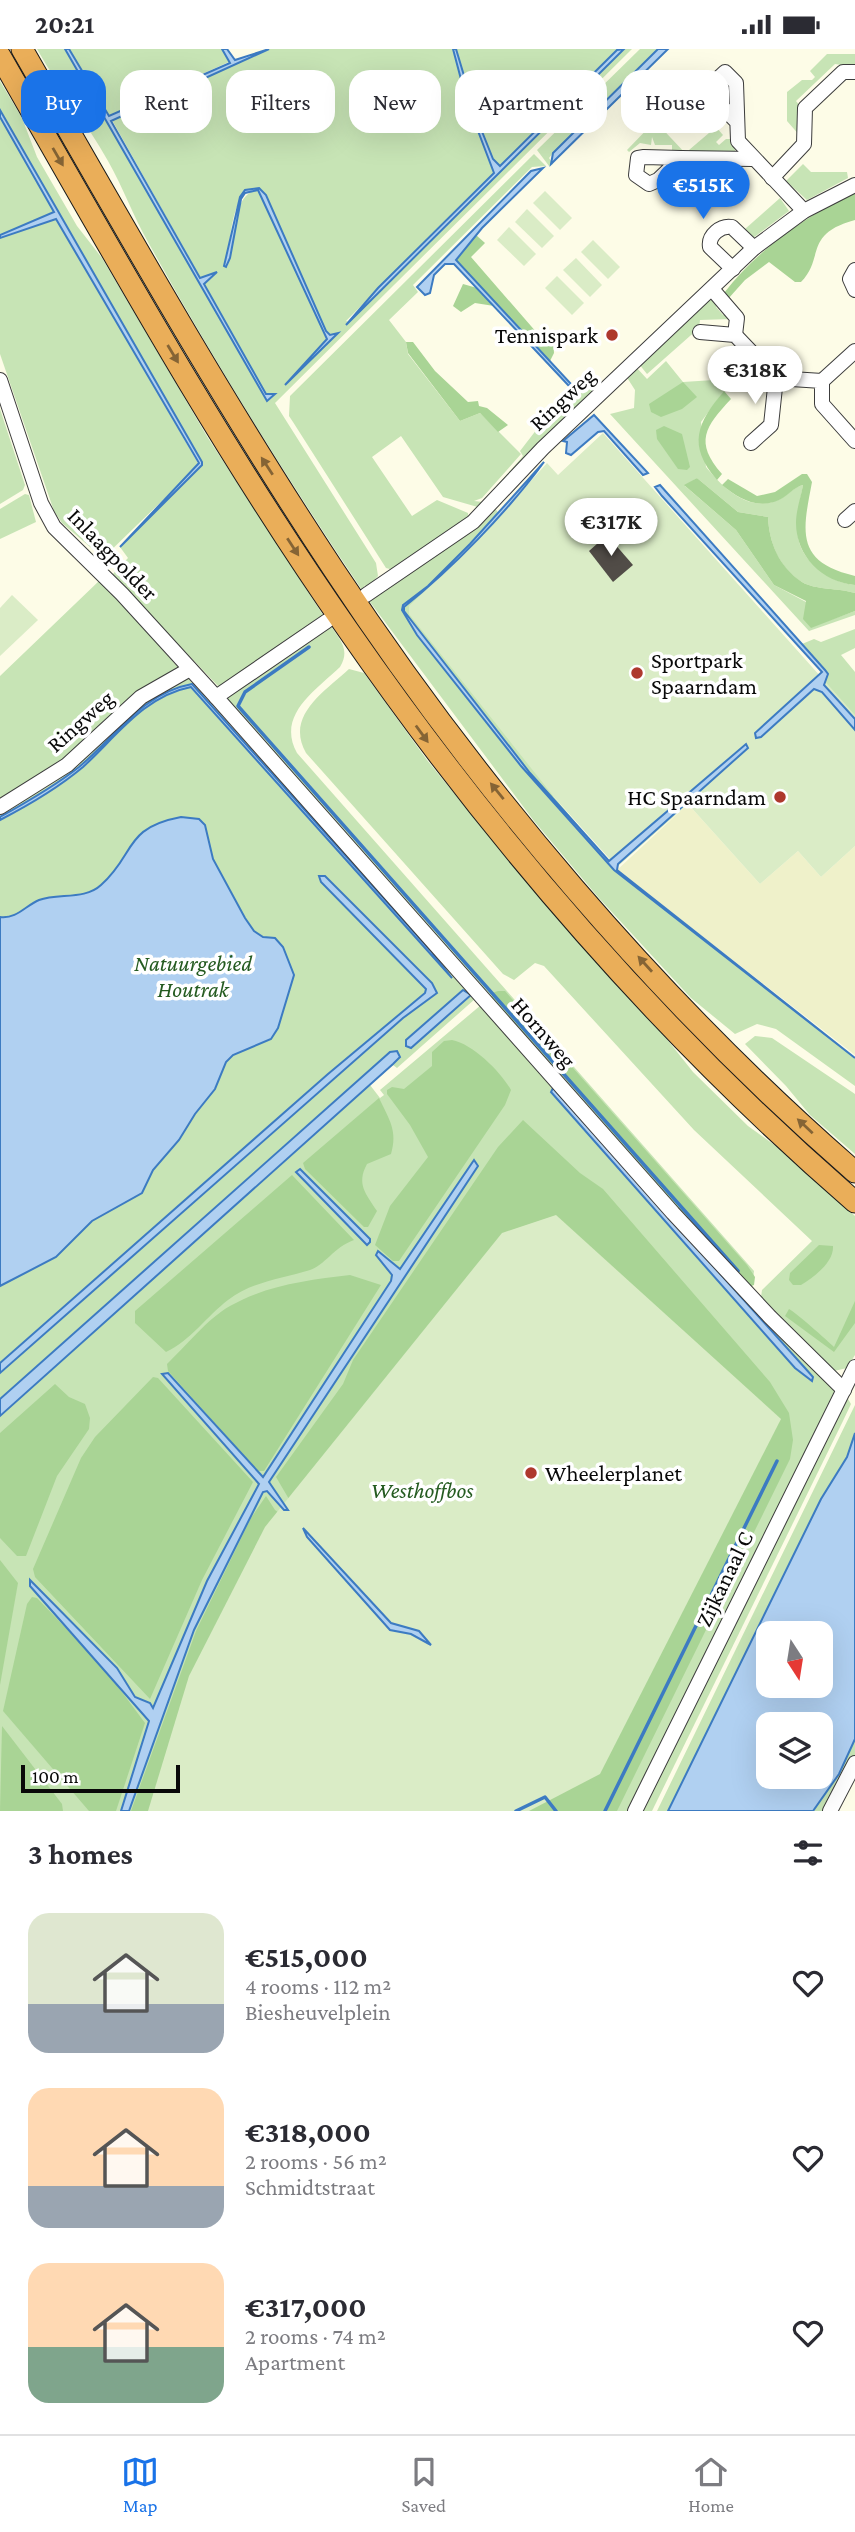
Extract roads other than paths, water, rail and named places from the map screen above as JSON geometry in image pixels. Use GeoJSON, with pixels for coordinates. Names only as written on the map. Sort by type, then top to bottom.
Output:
{"type":"FeatureCollection","features":[{"type":"Feature","properties":{"kind":"highway"},"geometry":{"type":"LineString","coordinates":[[22,49],[253,443],[371,625],[461,748],[561,871],[668,990],[855,1172]]}},
{"type":"Feature","properties":{"kind":"highway"},"geometry":{"type":"LineString","coordinates":[[0,56],[154,324],[241,466],[347,629],[431,746],[538,880],[658,1012],[768,1122],[855,1202]]}},
{"type":"Feature","properties":{"kind":"street"},"geometry":{"type":"LineString","coordinates":[[772,178],[802,149],[806,109],[843,72],[855,72]]}},
{"type":"Feature","properties":{"kind":"street"},"geometry":{"type":"LineString","coordinates":[[736,121],[738,141],[804,211]]}},
{"type":"Feature","properties":{"kind":"street"},"geometry":{"type":"LineString","coordinates":[[681,157],[753,159]]}},
{"type":"Feature","properties":{"kind":"street","name":"Ringweg"},"geometry":{"type":"LineString","coordinates":[[366,595],[473,522],[543,448],[754,248],[804,211],[855,185]]}},
{"type":"Feature","properties":{"kind":"street"},"geometry":{"type":"LineString","coordinates":[[733,269],[710,247],[711,237],[725,226],[732,227],[754,248]]}},
{"type":"Feature","properties":{"kind":"street"},"geometry":{"type":"LineString","coordinates":[[855,270],[850,279],[855,290]]}},
{"type":"Feature","properties":{"kind":"street"},"geometry":{"type":"LineString","coordinates":[[712,289],[737,318],[735,335]]}},
{"type":"Feature","properties":{"kind":"street"},"geometry":{"type":"LineString","coordinates":[[700,333],[735,335],[776,378],[822,380],[855,351]]}},
{"type":"Feature","properties":{"kind":"street"},"geometry":{"type":"LineString","coordinates":[[751,443],[771,425],[776,378]]}},
{"type":"Feature","properties":{"kind":"street","name":"Inlaagpolder"},"geometry":{"type":"LineString","coordinates":[[0,380],[49,521],[122,594],[216,697]]}},
{"type":"Feature","properties":{"kind":"street"},"geometry":{"type":"LineString","coordinates":[[822,380],[822,404],[855,441]]}},
{"type":"Feature","properties":{"kind":"street"},"geometry":{"type":"LineString","coordinates":[[216,697],[327,621]]}},
{"type":"Feature","properties":{"kind":"street","name":"Ringweg"},"geometry":{"type":"LineString","coordinates":[[0,807],[67,765],[141,697],[190,669]]}},
{"type":"Feature","properties":{"kind":"street","name":"Hornweg"},"geometry":{"type":"LineString","coordinates":[[216,697],[673,1213],[770,1317],[845,1390]]}},
{"type":"Feature","properties":{"kind":"street","name":"Zijkanaal C"},"geometry":{"type":"LineString","coordinates":[[635,1811],[855,1367]]}},
{"type":"Feature","properties":{"kind":"street"},"geometry":{"type":"LineString","coordinates":[[830,1811],[855,1763]]}},
{"type":"Feature","properties":{"kind":"water"},"geometry":{"type":"Polygon","coordinates":[[[65,49],[69,49],[82,70],[77,70],[65,49]]]}},
{"type":"Feature","properties":{"kind":"water"},"geometry":{"type":"Polygon","coordinates":[[[222,49],[227,49],[235,60],[269,49],[212,75],[212,71],[230,63],[222,49]]]}},
{"type":"Feature","properties":{"kind":"water"},"geometry":{"type":"Polygon","coordinates":[[[453,49],[456,49],[462,70],[459,70],[453,49]]]}},
{"type":"Feature","properties":{"kind":"water"},"geometry":{"type":"Polygon","coordinates":[[[624,49],[603,70],[597,70],[617,50],[624,49]]]}},
{"type":"Feature","properties":{"kind":"water"},"geometry":{"type":"Polygon","coordinates":[[[658,49],[668,49],[647,70],[637,70],[658,49]]]}},
{"type":"Feature","properties":{"kind":"water"},"geometry":{"type":"Polygon","coordinates":[[[621,86],[621,95],[607,109],[607,100],[621,86]]]}},
{"type":"Feature","properties":{"kind":"water"},"geometry":{"type":"Polygon","coordinates":[[[0,110],[202,462],[120,547],[199,463],[56,219],[0,238],[0,235],[54,212],[0,117],[0,110]]]}},
{"type":"Feature","properties":{"kind":"water"},"geometry":{"type":"Polygon","coordinates":[[[106,111],[109,116],[120,111],[120,117],[111,121],[200,278],[217,272],[204,284],[266,394],[275,394],[267,401],[106,120],[106,111]]]}},
{"type":"Feature","properties":{"kind":"water"},"geometry":{"type":"Polygon","coordinates":[[[479,133],[483,133],[493,159],[500,166],[533,133],[539,133],[346,325],[378,288],[494,173],[479,133]]]}},
{"type":"Feature","properties":{"kind":"water"},"geometry":{"type":"Polygon","coordinates":[[[573,133],[583,133],[551,164],[553,153],[573,133]]]}},
{"type":"Feature","properties":{"kind":"water"},"geometry":{"type":"Polygon","coordinates":[[[543,168],[482,228],[456,260],[571,384],[569,386],[454,264],[445,264],[434,275],[430,293],[425,295],[417,287],[531,171],[543,168]]]}},
{"type":"Feature","properties":{"kind":"water"},"geometry":{"type":"Polygon","coordinates":[[[259,188],[266,195],[326,331],[330,335],[338,333],[285,385],[327,339],[258,190],[245,193],[241,199],[230,258],[226,267],[224,266],[240,197],[245,190],[259,188]]]}},
{"type":"Feature","properties":{"kind":"water"},"geometry":{"type":"Polygon","coordinates":[[[594,415],[648,473],[643,475],[604,431],[598,432],[571,455],[566,453],[567,442],[563,441],[594,415]]]}},
{"type":"Feature","properties":{"kind":"water"},"geometry":{"type":"Polygon","coordinates":[[[544,462],[478,539],[441,575],[404,607],[404,611],[530,773],[609,861],[746,744],[748,748],[618,864],[617,870],[855,1058],[614,870],[521,766],[417,635],[402,610],[403,605],[428,586],[470,544],[544,462]]]}},
{"type":"Feature","properties":{"kind":"water"},"geometry":{"type":"Polygon","coordinates":[[[660,485],[825,670],[828,674],[824,685],[855,719],[855,730],[822,692],[814,689],[761,737],[756,738],[755,733],[822,672],[662,496],[655,487],[660,485]]]}},
{"type":"Feature","properties":{"kind":"water"},"geometry":{"type":"Polygon","coordinates":[[[192,684],[452,978],[191,687],[174,692],[145,708],[73,775],[43,796],[0,820],[0,817],[79,767],[144,706],[174,689],[192,684]]]}},
{"type":"Feature","properties":{"kind":"water"},"geometry":{"type":"Polygon","coordinates":[[[181,817],[199,819],[205,825],[213,859],[245,918],[254,931],[263,937],[275,938],[283,947],[294,975],[278,1028],[271,1039],[233,1055],[226,1062],[215,1089],[179,1140],[153,1170],[142,1193],[92,1221],[56,1257],[0,1286],[0,917],[16,914],[39,900],[95,890],[112,874],[139,835],[162,822],[181,817]]]}},
{"type":"Feature","properties":{"kind":"water"},"geometry":{"type":"Polygon","coordinates":[[[319,876],[325,876],[432,983],[437,993],[403,1018],[0,1373],[0,1363],[328,1074],[425,993],[426,989],[321,882],[319,876]]]}},
{"type":"Feature","properties":{"kind":"water"},"geometry":{"type":"Polygon","coordinates":[[[463,990],[471,995],[411,1048],[406,1046],[406,1040],[463,990]]]}},
{"type":"Feature","properties":{"kind":"water"},"geometry":{"type":"Polygon","coordinates":[[[397,1051],[400,1057],[393,1064],[0,1416],[0,1399],[390,1052],[397,1051]]]}},
{"type":"Feature","properties":{"kind":"water"},"geometry":{"type":"Polygon","coordinates":[[[553,1088],[813,1377],[812,1381],[795,1368],[551,1092],[553,1088]]]}},
{"type":"Feature","properties":{"kind":"water"},"geometry":{"type":"Polygon","coordinates":[[[474,1160],[478,1166],[269,1482],[288,1510],[284,1510],[267,1491],[263,1492],[194,1630],[129,1811],[121,1811],[149,1721],[30,1586],[30,1580],[117,1668],[135,1697],[150,1703],[153,1708],[207,1581],[259,1484],[162,1374],[168,1373],[263,1477],[391,1281],[392,1275],[376,1255],[378,1251],[400,1269],[474,1160]]]}},
{"type":"Feature","properties":{"kind":"water"},"geometry":{"type":"Polygon","coordinates":[[[300,1169],[370,1239],[367,1245],[296,1172],[300,1169]]]}},
{"type":"Feature","properties":{"kind":"water"},"geometry":{"type":"Polygon","coordinates":[[[855,1433],[855,1739],[839,1774],[833,1783],[833,1712],[756,1712],[756,1789],[828,1789],[813,1811],[668,1811],[756,1632],[756,1698],[833,1698],[833,1621],[761,1621],[821,1499],[847,1457],[855,1433]]]}},
{"type":"Feature","properties":{"kind":"water"},"geometry":{"type":"Polygon","coordinates":[[[303,1528],[391,1623],[419,1631],[431,1645],[411,1634],[390,1630],[307,1537],[303,1528]]]}},
{"type":"Feature","properties":{"kind":"waterway"},"geometry":{"type":"LineString","coordinates":[[309,647],[245,692],[238,706],[738,1271]]}},
{"type":"Feature","properties":{"kind":"waterway"},"geometry":{"type":"LineString","coordinates":[[605,1811],[777,1461]]}},
{"type":"Feature","properties":{"kind":"waterway"},"geometry":{"type":"LineString","coordinates":[[516,1811],[545,1797],[556,1811]]}},
{"type":"Feature","properties":{"kind":"place","name":"Tennispark"},"geometry":{"type":"Point","coordinates":[612,335]}},
{"type":"Feature","properties":{"kind":"place","name":"Sportpark Spaarndam"},"geometry":{"type":"Point","coordinates":[637,673]}},
{"type":"Feature","properties":{"kind":"place","name":"HC Spaarndam"},"geometry":{"type":"Point","coordinates":[780,797]}},
{"type":"Feature","properties":{"kind":"place","name":"Wheelerplanet"},"geometry":{"type":"Point","coordinates":[531,1473]}},
{"type":"Feature","properties":{"kind":"park label","name":"Natuurgebied Houtrak"},"geometry":{"type":"Point","coordinates":[193,976]}},
{"type":"Feature","properties":{"kind":"park label","name":"Westhoffbos"},"geometry":{"type":"Point","coordinates":[422,1490]}}]}
